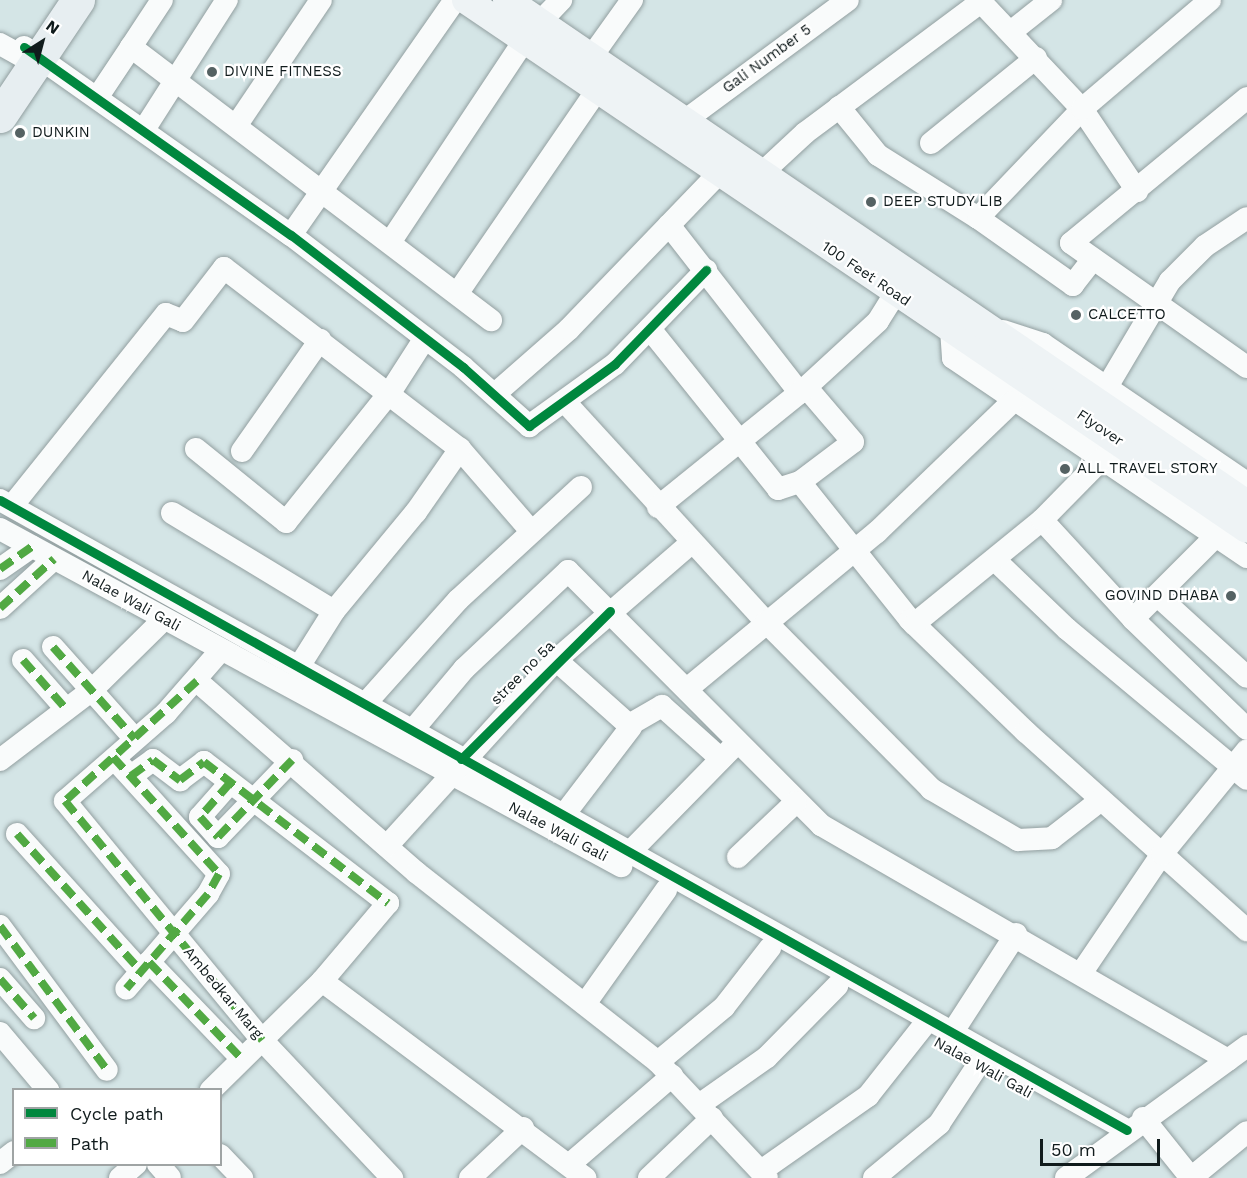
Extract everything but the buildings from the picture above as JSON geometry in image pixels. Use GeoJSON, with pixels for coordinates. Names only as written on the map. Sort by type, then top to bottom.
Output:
{"type":"FeatureCollection","features":[{"type":"Feature","properties":{"kind":"highway"},"geometry":{"type":"LineString","coordinates":[[0,85],[53,0]]}},
{"type":"Feature","properties":{"kind":"highway"},"geometry":{"type":"LineString","coordinates":[[0,116],[21,50],[78,0]]}},
{"type":"Feature","properties":{"kind":"main road","name":"100 Feet Road"},"geometry":{"type":"LineString","coordinates":[[466,0],[532,31],[719,173],[895,294],[951,329]]}},
{"type":"Feature","properties":{"kind":"main road","name":"100 Feet Road"},"geometry":{"type":"LineString","coordinates":[[507,0],[532,31]]}},
{"type":"Feature","properties":{"kind":"main road","name":"100 Feet Road"},"geometry":{"type":"LineString","coordinates":[[589,73],[687,119],[979,323]]}},
{"type":"Feature","properties":{"kind":"main road","name":"Flyover"},"geometry":{"type":"LineString","coordinates":[[979,323],[1051,369],[1247,504]]}},
{"type":"Feature","properties":{"kind":"main road","name":"Flyover"},"geometry":{"type":"LineString","coordinates":[[951,329],[1247,529]]}},
{"type":"Feature","properties":{"kind":"street"},"geometry":{"type":"LineString","coordinates":[[99,95],[162,0]]}},
{"type":"Feature","properties":{"kind":"street"},"geometry":{"type":"LineString","coordinates":[[145,128],[227,0]]}},
{"type":"Feature","properties":{"kind":"street"},"geometry":{"type":"LineString","coordinates":[[238,123],[321,0]]}},
{"type":"Feature","properties":{"kind":"street"},"geometry":{"type":"LineString","coordinates":[[291,235],[455,0]]}},
{"type":"Feature","properties":{"kind":"street"},"geometry":{"type":"LineString","coordinates":[[391,241],[532,31],[561,0]]}},
{"type":"Feature","properties":{"kind":"street"},"geometry":{"type":"LineString","coordinates":[[459,291],[632,0]]}},
{"type":"Feature","properties":{"kind":"street"},"geometry":{"type":"LineString","coordinates":[[1012,31],[1051,0]]}},
{"type":"Feature","properties":{"kind":"street"},"geometry":{"type":"LineString","coordinates":[[978,218],[1082,109],[1210,0]]}},
{"type":"Feature","properties":{"kind":"street"},"geometry":{"type":"LineString","coordinates":[[762,173],[838,107],[962,6],[983,2],[1082,109],[1137,191]]}},
{"type":"Feature","properties":{"kind":"street","name":"Gali Number 5"},"geometry":{"type":"LineString","coordinates":[[687,119],[834,4]]}},
{"type":"Feature","properties":{"kind":"street"},"geometry":{"type":"LineString","coordinates":[[131,47],[238,123],[459,291],[491,320]]}},
{"type":"Feature","properties":{"kind":"street"},"geometry":{"type":"LineString","coordinates":[[21,50],[99,95],[291,235],[496,393],[529,426],[566,403],[650,329],[706,270]]}},
{"type":"Feature","properties":{"kind":"street"},"geometry":{"type":"LineString","coordinates":[[931,143],[1036,58]]}},
{"type":"Feature","properties":{"kind":"street"},"geometry":{"type":"LineString","coordinates":[[1243,357],[1154,303],[1071,243],[1137,191],[1247,98]]}},
{"type":"Feature","properties":{"kind":"street"},"geometry":{"type":"LineString","coordinates":[[838,107],[878,155],[978,218],[1073,285],[1092,259]]}},
{"type":"Feature","properties":{"kind":"street"},"geometry":{"type":"LineString","coordinates":[[496,393],[569,329],[719,173]]}},
{"type":"Feature","properties":{"kind":"street"},"geometry":{"type":"LineString","coordinates":[[1107,387],[1154,303],[1187,261],[1247,218]]}},
{"type":"Feature","properties":{"kind":"street"},"geometry":{"type":"LineString","coordinates":[[650,329],[779,490],[800,482],[853,442],[803,390],[669,225]]}},
{"type":"Feature","properties":{"kind":"street"},"geometry":{"type":"LineString","coordinates":[[531,531],[460,449],[390,391],[224,268],[183,321],[165,314],[6,503],[300,665],[412,731],[455,766],[563,816],[924,1026],[952,1033],[1128,1129],[1191,1178],[1247,1132]]}},
{"type":"Feature","properties":{"kind":"street"},"geometry":{"type":"LineString","coordinates":[[658,507],[803,390],[878,321],[895,294]]}},
{"type":"Feature","properties":{"kind":"street","name":"100 Feet Road"},"geometry":{"type":"LineString","coordinates":[[979,323],[1044,344],[1247,483]]}},
{"type":"Feature","properties":{"kind":"street"},"geometry":{"type":"LineString","coordinates":[[951,329],[953,358],[1012,402],[1102,459],[1247,557]]}},
{"type":"Feature","properties":{"kind":"street"},"geometry":{"type":"LineString","coordinates":[[196,449],[286,522],[390,391],[425,338]]}},
{"type":"Feature","properties":{"kind":"street"},"geometry":{"type":"LineString","coordinates":[[242,451],[320,339]]}},
{"type":"Feature","properties":{"kind":"street"},"geometry":{"type":"LineString","coordinates":[[687,689],[854,551],[1012,402]]}},
{"type":"Feature","properties":{"kind":"street"},"geometry":{"type":"LineString","coordinates":[[566,403],[691,543],[931,789],[1004,837],[1053,838],[1101,800]]}},
{"type":"Feature","properties":{"kind":"street"},"geometry":{"type":"LineString","coordinates":[[300,665],[334,611],[460,449]]}},
{"type":"Feature","properties":{"kind":"street"},"geometry":{"type":"LineString","coordinates":[[914,624],[1042,520],[1102,459]]}},
{"type":"Feature","properties":{"kind":"street"},"geometry":{"type":"LineString","coordinates":[[800,482],[914,624],[1101,800],[1247,930]]}},
{"type":"Feature","properties":{"kind":"street"},"geometry":{"type":"LineString","coordinates":[[364,704],[440,618],[580,487]]}},
{"type":"Feature","properties":{"kind":"street"},"geometry":{"type":"LineString","coordinates":[[172,513],[334,611]]}},
{"type":"Feature","properties":{"kind":"street"},"geometry":{"type":"LineString","coordinates":[[1042,520],[1133,619],[1247,729]]}},
{"type":"Feature","properties":{"kind":"street","name":"Nalae Wali Gali"},"geometry":{"type":"LineString","coordinates":[[0,530],[221,650],[455,766],[666,890],[837,986],[924,1026],[978,1065],[1128,1129]]}},
{"type":"Feature","properties":{"kind":"street"},"geometry":{"type":"LineString","coordinates":[[1133,619],[1216,536]]}},
{"type":"Feature","properties":{"kind":"street","name":"stree no 5a"},"geometry":{"type":"LineString","coordinates":[[387,846],[455,766],[556,660],[691,543]]}},
{"type":"Feature","properties":{"kind":"street"},"geometry":{"type":"LineString","coordinates":[[0,569],[32,547]]}},
{"type":"Feature","properties":{"kind":"street"},"geometry":{"type":"LineString","coordinates":[[0,608],[54,559]]}},
{"type":"Feature","properties":{"kind":"street"},"geometry":{"type":"LineString","coordinates":[[994,560],[1067,628],[1242,765],[1162,854],[1082,972]]}},
{"type":"Feature","properties":{"kind":"street"},"geometry":{"type":"LineString","coordinates":[[412,731],[464,669],[568,572],[687,689],[795,803],[837,837],[1016,934],[1228,1060]]}},
{"type":"Feature","properties":{"kind":"street"},"geometry":{"type":"LineString","coordinates":[[1158,596],[1247,677]]}},
{"type":"Feature","properties":{"kind":"street"},"geometry":{"type":"LineString","coordinates":[[0,760],[92,690],[164,619]]}},
{"type":"Feature","properties":{"kind":"street"},"geometry":{"type":"LineString","coordinates":[[53,647],[135,739]]}},
{"type":"Feature","properties":{"kind":"street"},"geometry":{"type":"LineString","coordinates":[[126,989],[173,934],[219,874],[113,758],[197,681],[221,650]]}},
{"type":"Feature","properties":{"kind":"street"},"geometry":{"type":"LineString","coordinates":[[23,660],[66,710]]}},
{"type":"Feature","properties":{"kind":"street"},"geometry":{"type":"LineString","coordinates":[[556,660],[631,727]]}},
{"type":"Feature","properties":{"kind":"street"},"geometry":{"type":"LineString","coordinates":[[197,681],[292,760],[387,846],[665,1069],[764,1175],[868,1096],[924,1026]]}},
{"type":"Feature","properties":{"kind":"street"},"geometry":{"type":"LineString","coordinates":[[563,816],[631,727],[662,706],[721,759]]}},
{"type":"Feature","properties":{"kind":"street"},"geometry":{"type":"LineString","coordinates":[[628,853],[737,743]]}},
{"type":"Feature","properties":{"kind":"street","name":"Ambedkar Marg"},"geometry":{"type":"LineString","coordinates":[[113,758],[66,799],[173,934],[262,1040],[392,1178]]}},
{"type":"Feature","properties":{"kind":"street"},"geometry":{"type":"LineString","coordinates":[[131,776],[153,760],[180,780],[202,761],[250,801],[388,903],[322,981],[212,1088]]}},
{"type":"Feature","properties":{"kind":"street"},"geometry":{"type":"LineString","coordinates":[[230,783],[200,817],[218,837],[250,801],[292,760]]}},
{"type":"Feature","properties":{"kind":"street"},"geometry":{"type":"LineString","coordinates":[[738,856],[795,803]]}},
{"type":"Feature","properties":{"kind":"street"},"geometry":{"type":"LineString","coordinates":[[16,834],[145,966],[242,1059]]}},
{"type":"Feature","properties":{"kind":"street"},"geometry":{"type":"LineString","coordinates":[[585,1004],[666,890]]}},
{"type":"Feature","properties":{"kind":"street"},"geometry":{"type":"LineString","coordinates":[[0,926],[107,1070]]}},
{"type":"Feature","properties":{"kind":"street"},"geometry":{"type":"LineString","coordinates":[[952,1033],[1016,934]]}},
{"type":"Feature","properties":{"kind":"street"},"geometry":{"type":"LineString","coordinates":[[322,981],[399,1044],[523,1128],[578,1171],[665,1069],[724,1007],[770,948]]}},
{"type":"Feature","properties":{"kind":"street"},"geometry":{"type":"LineString","coordinates":[[0,979],[34,1018]]}},
{"type":"Feature","properties":{"kind":"street"},"geometry":{"type":"LineString","coordinates":[[649,1178],[705,1112],[767,1057],[837,986]]}},
{"type":"Feature","properties":{"kind":"street"},"geometry":{"type":"LineString","coordinates":[[3,1042],[47,1088]]}},
{"type":"Feature","properties":{"kind":"street"},"geometry":{"type":"LineString","coordinates":[[1066,1178],[1128,1129],[1247,1046]]}},
{"type":"Feature","properties":{"kind":"street"},"geometry":{"type":"LineString","coordinates":[[874,1178],[939,1125],[978,1065]]}},
{"type":"Feature","properties":{"kind":"street"},"geometry":{"type":"LineString","coordinates":[[470,1178],[523,1128]]}},
{"type":"Feature","properties":{"kind":"street"},"geometry":{"type":"LineString","coordinates":[[0,1163],[12,1154]]}},
{"type":"Feature","properties":{"kind":"street"},"geometry":{"type":"LineString","coordinates":[[222,1157],[242,1178]]}},
{"type":"Feature","properties":{"kind":"street"},"geometry":{"type":"LineString","coordinates":[[160,1166],[170,1178]]}},
{"type":"Feature","properties":{"kind":"marked path"},"geometry":{"type":"LineString","coordinates":[[0,569],[32,547]]}},
{"type":"Feature","properties":{"kind":"marked path"},"geometry":{"type":"LineString","coordinates":[[0,608],[54,559]]}},
{"type":"Feature","properties":{"kind":"marked path"},"geometry":{"type":"LineString","coordinates":[[53,647],[135,739]]}},
{"type":"Feature","properties":{"kind":"marked path"},"geometry":{"type":"LineString","coordinates":[[23,660],[66,709]]}},
{"type":"Feature","properties":{"kind":"marked path"},"geometry":{"type":"LineString","coordinates":[[197,681],[65,801],[262,1040]]}},
{"type":"Feature","properties":{"kind":"marked path"},"geometry":{"type":"LineString","coordinates":[[113,757],[219,874],[208,894],[126,989]]}},
{"type":"Feature","properties":{"kind":"marked path"},"geometry":{"type":"LineString","coordinates":[[131,776],[153,760],[180,780],[204,762],[388,903]]}},
{"type":"Feature","properties":{"kind":"marked path"},"geometry":{"type":"LineString","coordinates":[[230,783],[200,817],[218,837],[292,760]]}},
{"type":"Feature","properties":{"kind":"marked path"},"geometry":{"type":"LineString","coordinates":[[17,834],[141,971]]}},
{"type":"Feature","properties":{"kind":"marked path"},"geometry":{"type":"LineString","coordinates":[[0,926],[107,1070]]}},
{"type":"Feature","properties":{"kind":"marked path"},"geometry":{"type":"LineString","coordinates":[[149,962],[242,1059]]}},
{"type":"Feature","properties":{"kind":"marked path"},"geometry":{"type":"LineString","coordinates":[[0,979],[34,1018]]}},
{"type":"Feature","properties":{"kind":"cycle path"},"geometry":{"type":"LineString","coordinates":[[24,47],[291,235],[463,367],[529,426],[615,364],[706,270]]}},
{"type":"Feature","properties":{"kind":"cycle path"},"geometry":{"type":"LineString","coordinates":[[0,500],[1127,1130]]}},
{"type":"Feature","properties":{"kind":"cycle path"},"geometry":{"type":"LineString","coordinates":[[461,759],[610,611]]}},
{"type":"Feature","properties":{"kind":"place","name":"DIVINE FITNESS"},"geometry":{"type":"Point","coordinates":[212,72]}},
{"type":"Feature","properties":{"kind":"place","name":"DUNKIN"},"geometry":{"type":"Point","coordinates":[20,133]}},
{"type":"Feature","properties":{"kind":"place","name":"DEEP STUDY LIB"},"geometry":{"type":"Point","coordinates":[871,202]}},
{"type":"Feature","properties":{"kind":"place","name":"CALCETTO"},"geometry":{"type":"Point","coordinates":[1076,315]}},
{"type":"Feature","properties":{"kind":"place","name":"ALL TRAVEL STORY"},"geometry":{"type":"Point","coordinates":[1065,469]}},
{"type":"Feature","properties":{"kind":"place","name":"GOVIND DHABA"},"geometry":{"type":"Point","coordinates":[1231,596]}}]}
